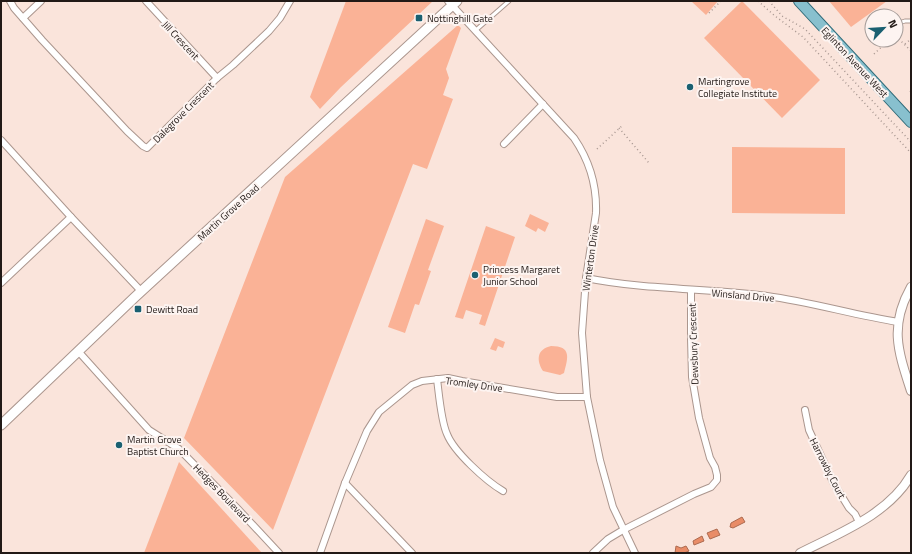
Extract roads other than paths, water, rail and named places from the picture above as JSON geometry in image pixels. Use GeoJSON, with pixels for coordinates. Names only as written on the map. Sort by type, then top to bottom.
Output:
{"type":"FeatureCollection","features":[{"type":"Feature","properties":{"kind":"main road","name":"Eglinton Avenue West"},"geometry":{"type":"LineString","coordinates":[[799,1],[911,122]]}},
{"type":"Feature","properties":{"kind":"main road","name":"Martin Grove Road"},"geometry":{"type":"LineString","coordinates":[[1,425],[141,291],[452,3]]}},
{"type":"Feature","properties":{"kind":"street","name":"Dalegrove Crescent"},"geometry":{"type":"LineString","coordinates":[[10,1],[42,40],[127,131],[147,148],[217,78],[233,65],[269,30],[280,18],[290,1]]}},
{"type":"Feature","properties":{"kind":"street"},"geometry":{"type":"LineString","coordinates":[[23,18],[41,1]]}},
{"type":"Feature","properties":{"kind":"street","name":"Jill Crescent"},"geometry":{"type":"LineString","coordinates":[[146,1],[217,78]]}},
{"type":"Feature","properties":{"kind":"street","name":"Winterton Drive"},"geometry":{"type":"LineString","coordinates":[[452,3],[475,31],[567,130],[580,147],[592,176],[596,193],[596,213],[586,278],[582,333],[588,397],[600,460],[613,507],[635,553]]}},
{"type":"Feature","properties":{"kind":"street"},"geometry":{"type":"LineString","coordinates":[[504,144],[543,104]]}},
{"type":"Feature","properties":{"kind":"street"},"geometry":{"type":"LineString","coordinates":[[2,142],[141,291]]}},
{"type":"Feature","properties":{"kind":"street"},"geometry":{"type":"LineString","coordinates":[[1,283],[71,217]]}},
{"type":"Feature","properties":{"kind":"street","name":"Winsland Drive"},"geometry":{"type":"LineString","coordinates":[[586,278],[691,290],[792,299],[860,315],[898,322]]}},
{"type":"Feature","properties":{"kind":"street"},"geometry":{"type":"LineString","coordinates":[[911,287],[904,301],[898,322],[898,347],[900,358],[911,391]]}},
{"type":"Feature","properties":{"kind":"street","name":"Dewsbury Crescent"},"geometry":{"type":"LineString","coordinates":[[623,530],[711,487],[717,480],[715,468],[710,458],[699,418],[692,377],[690,338],[691,290]]}},
{"type":"Feature","properties":{"kind":"street","name":"Hedges Boulevard"},"geometry":{"type":"LineString","coordinates":[[78,351],[149,430],[179,449],[279,553]]}},
{"type":"Feature","properties":{"kind":"street","name":"Tromley Drive"},"geometry":{"type":"LineString","coordinates":[[320,553],[345,483],[367,431],[379,412],[412,385],[422,381],[448,378],[557,397],[588,397]]}},
{"type":"Feature","properties":{"kind":"street"},"geometry":{"type":"LineString","coordinates":[[437,379],[446,434],[464,458],[492,485],[503,491]]}},
{"type":"Feature","properties":{"kind":"street","name":"Harrowby Court"},"geometry":{"type":"LineString","coordinates":[[805,410],[809,430],[833,482],[849,508],[860,522]]}},
{"type":"Feature","properties":{"kind":"street"},"geometry":{"type":"LineString","coordinates":[[800,553],[873,514],[901,490],[911,475]]}},
{"type":"Feature","properties":{"kind":"street"},"geometry":{"type":"LineString","coordinates":[[345,483],[412,553]]}},
{"type":"Feature","properties":{"kind":"street"},"geometry":{"type":"LineString","coordinates":[[593,553],[608,539],[623,530]]}},
{"type":"Feature","properties":{"kind":"lane"},"geometry":{"type":"LineString","coordinates":[[475,31],[509,1]]}},
{"type":"Feature","properties":{"kind":"place","name":"Nottinghill Gate"},"geometry":{"type":"Point","coordinates":[419,18]}},
{"type":"Feature","properties":{"kind":"place","name":"Martingrove Collegiate Institute"},"geometry":{"type":"Point","coordinates":[690,87]}},
{"type":"Feature","properties":{"kind":"place","name":"Princess Margaret Junior School"},"geometry":{"type":"Point","coordinates":[475,275]}},
{"type":"Feature","properties":{"kind":"place","name":"Dewitt Road"},"geometry":{"type":"Point","coordinates":[138,309]}},
{"type":"Feature","properties":{"kind":"place","name":"Martin Grove Baptist Church"},"geometry":{"type":"Point","coordinates":[119,445]}}]}
